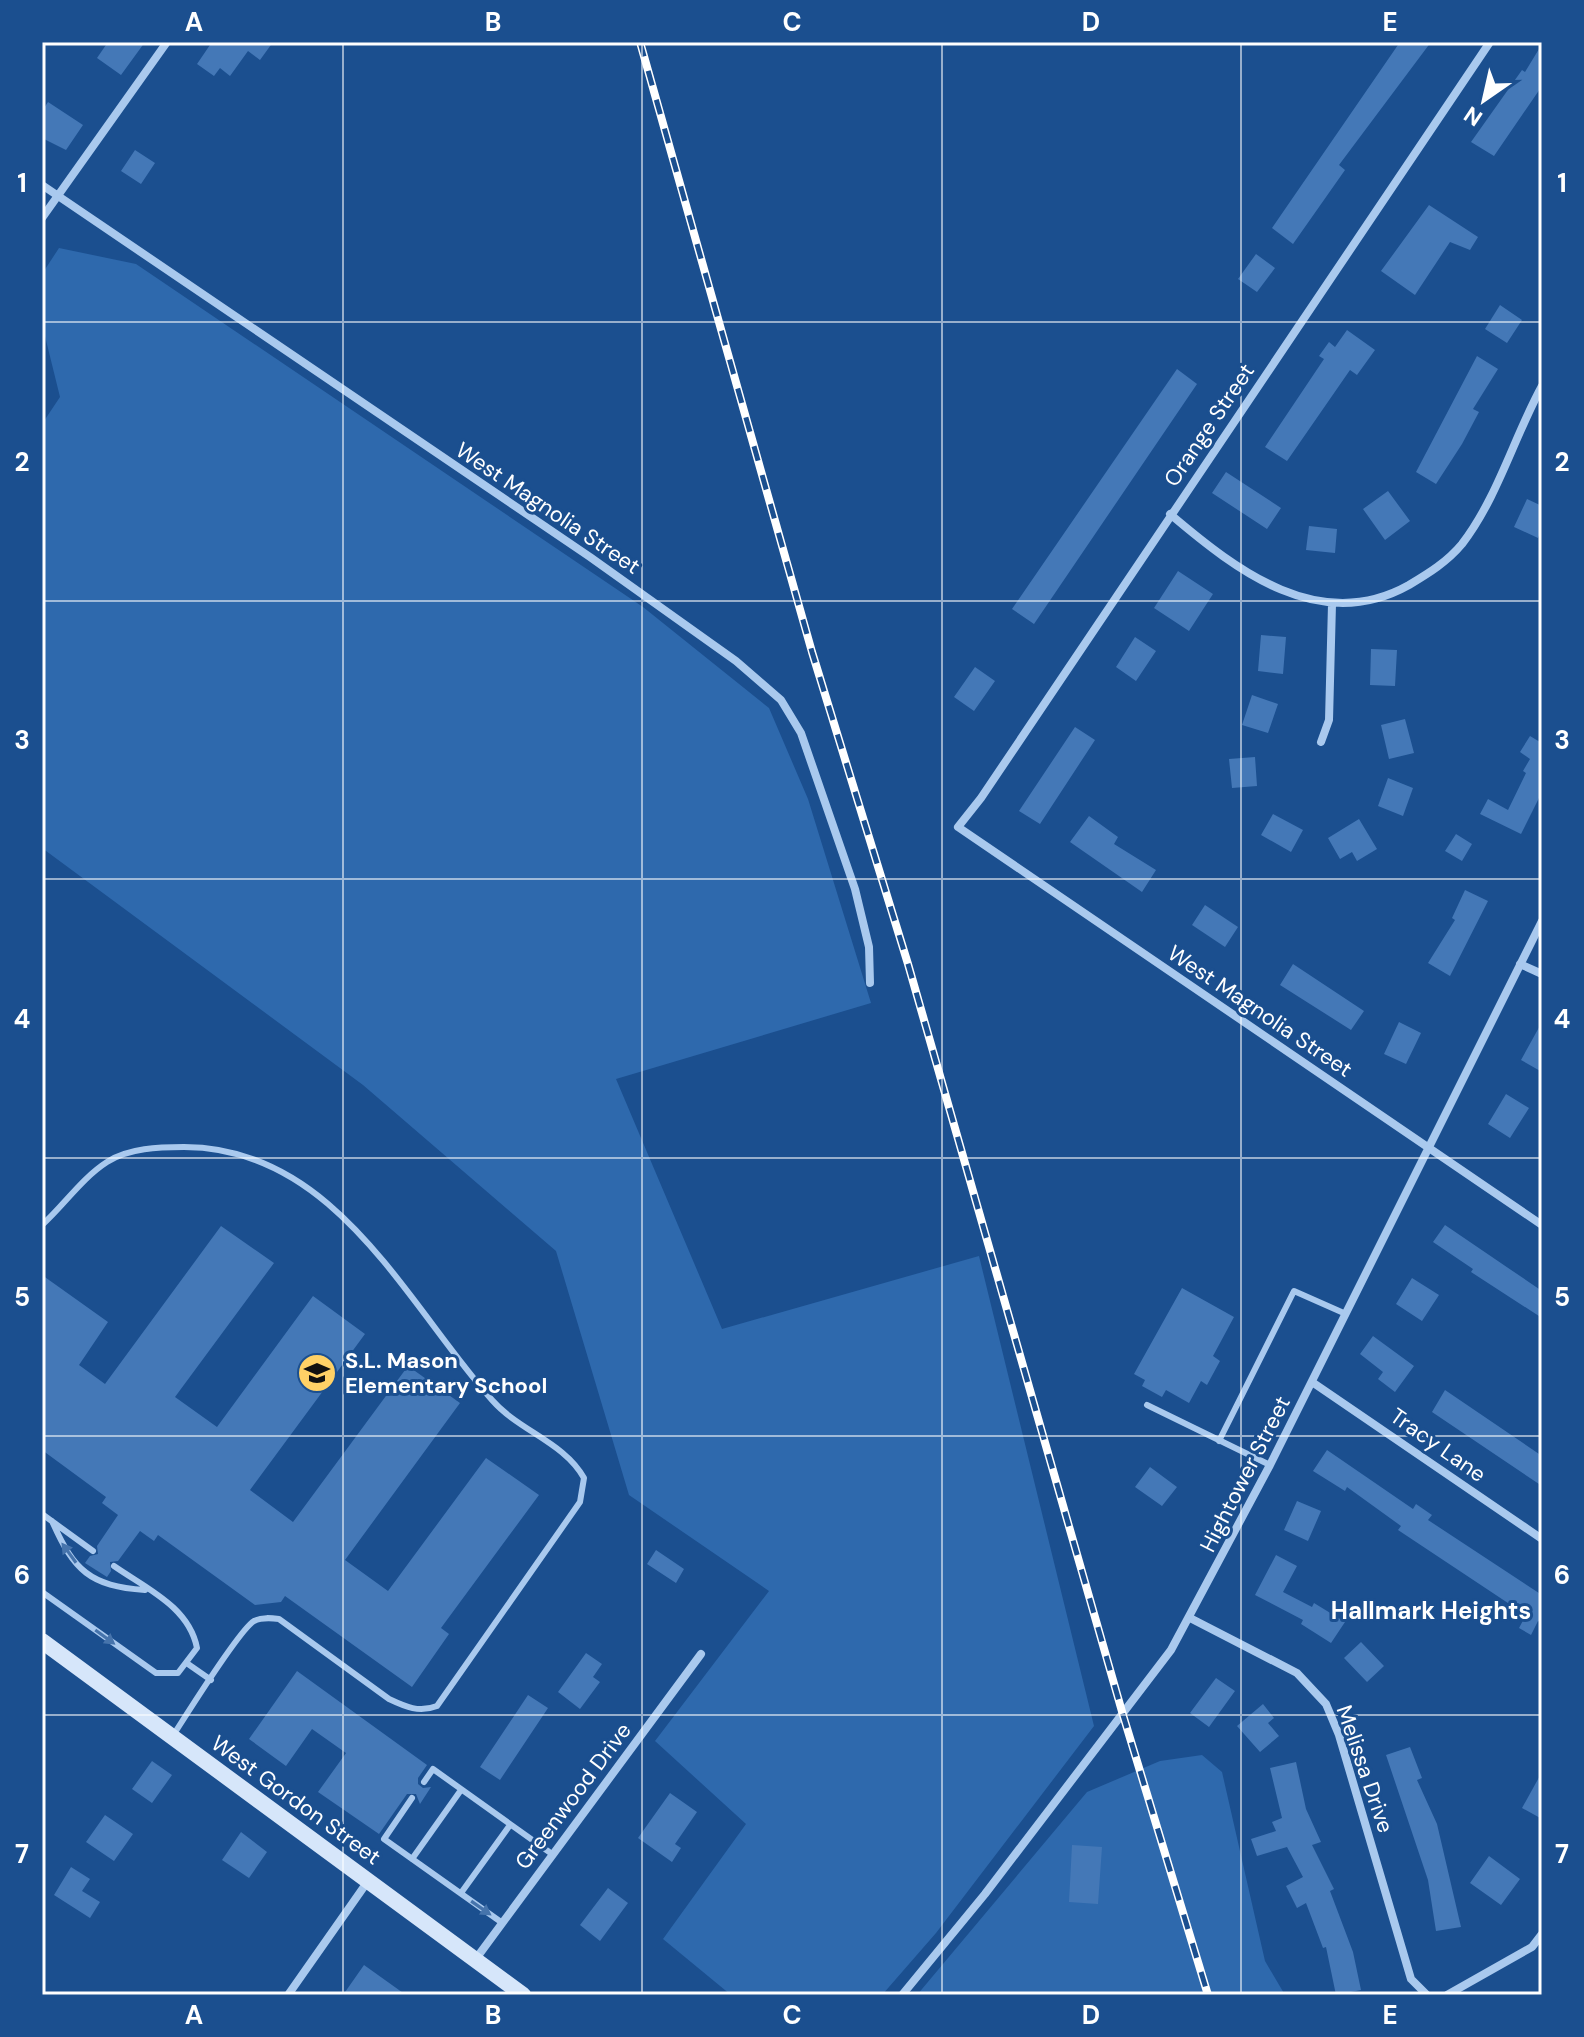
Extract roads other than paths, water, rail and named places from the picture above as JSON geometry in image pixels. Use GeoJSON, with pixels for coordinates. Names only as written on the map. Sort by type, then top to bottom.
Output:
{"type":"FeatureCollection","features":[{"type":"Feature","properties":{"kind":"street"},"geometry":{"type":"LineString","coordinates":[[42,218],[167,42]]}},
{"type":"Feature","properties":{"kind":"street","name":"Orange Street"},"geometry":{"type":"LineString","coordinates":[[958,827],[981,798],[1490,42]]}},
{"type":"Feature","properties":{"kind":"street","name":"West Magnolia Street"},"geometry":{"type":"LineString","coordinates":[[42,185],[590,557],[736,661],[774,692],[801,733],[855,889],[869,947],[870,983]]}},
{"type":"Feature","properties":{"kind":"street"},"geometry":{"type":"LineString","coordinates":[[1170,514],[1214,552],[1299,599],[1332,604],[1369,602],[1397,592],[1446,560],[1462,543],[1483,508],[1542,386]]}},
{"type":"Feature","properties":{"kind":"street"},"geometry":{"type":"LineString","coordinates":[[1321,742],[1329,720],[1332,604]]}},
{"type":"Feature","properties":{"kind":"street","name":"West Magnolia Street"},"geometry":{"type":"LineString","coordinates":[[958,827],[1542,1225]]}},
{"type":"Feature","properties":{"kind":"street","name":"Hightower Street"},"geometry":{"type":"LineString","coordinates":[[902,1995],[985,1894],[1155,1674],[1190,1618],[1312,1382],[1542,921]]}},
{"type":"Feature","properties":{"kind":"street"},"geometry":{"type":"LineString","coordinates":[[1520,964],[1542,974]]}},
{"type":"Feature","properties":{"kind":"street","name":"Tracy Lane"},"geometry":{"type":"LineString","coordinates":[[1312,1382],[1542,1539]]}},
{"type":"Feature","properties":{"kind":"street","name":"Melissa Drive"},"geometry":{"type":"LineString","coordinates":[[1190,1618],[1297,1673],[1326,1704],[1339,1735],[1411,1979],[1427,1995]]}},
{"type":"Feature","properties":{"kind":"street","name":"West Gordon Street"},"geometry":{"type":"LineString","coordinates":[[42,1641],[523,1995]]}},
{"type":"Feature","properties":{"kind":"street","name":"Greenwood Drive"},"geometry":{"type":"LineString","coordinates":[[475,1960],[701,1654]]}},
{"type":"Feature","properties":{"kind":"street"},"geometry":{"type":"LineString","coordinates":[[288,1995],[368,1881]]}},
{"type":"Feature","properties":{"kind":"street"},"geometry":{"type":"LineString","coordinates":[[1447,1995],[1532,1947],[1542,1934]]}},
{"type":"Feature","properties":{"kind":"lane"},"geometry":{"type":"LineString","coordinates":[[42,1225],[89,1176],[110,1160],[156,1147],[229,1151],[271,1166],[326,1202],[382,1257],[494,1402],[563,1453],[584,1478],[580,1502],[437,1706],[427,1710],[409,1709],[389,1699],[279,1619],[268,1617],[253,1621],[172,1737]]}},
{"type":"Feature","properties":{"kind":"lane"},"geometry":{"type":"LineString","coordinates":[[1219,1441],[1294,1291],[1346,1314]]}},
{"type":"Feature","properties":{"kind":"lane"},"geometry":{"type":"LineString","coordinates":[[1147,1405],[1270,1465]]}},
{"type":"Feature","properties":{"kind":"lane"},"geometry":{"type":"LineString","coordinates":[[42,1514],[93,1551]]}},
{"type":"Feature","properties":{"kind":"lane"},"geometry":{"type":"LineString","coordinates":[[52,1521],[67,1557],[86,1572],[108,1586],[149,1590]]}},
{"type":"Feature","properties":{"kind":"lane"},"geometry":{"type":"LineString","coordinates":[[42,1592],[156,1673],[178,1673],[188,1664],[197,1648],[193,1626],[114,1566]]}},
{"type":"Feature","properties":{"kind":"lane"},"geometry":{"type":"LineString","coordinates":[[188,1664],[211,1680]]}},
{"type":"Feature","properties":{"kind":"lane"},"geometry":{"type":"LineString","coordinates":[[424,1782],[433,1769],[552,1854]]}},
{"type":"Feature","properties":{"kind":"lane"},"geometry":{"type":"LineString","coordinates":[[412,1859],[461,1790]]}},
{"type":"Feature","properties":{"kind":"lane"},"geometry":{"type":"LineString","coordinates":[[412,1798],[384,1839],[501,1922]]}},
{"type":"Feature","properties":{"kind":"lane"},"geometry":{"type":"LineString","coordinates":[[461,1893],[510,1825]]}},
{"type":"Feature","properties":{"kind":"railway"},"geometry":{"type":"LineString","coordinates":[[640,42],[812,652],[908,964],[1123,1715],[1208,1995]]}},
{"type":"Feature","properties":{"kind":"place","name":"S.L. Mason Elementary School"},"geometry":{"type":"Point","coordinates":[317,1373]}},
{"type":"Feature","properties":{"kind":"district","name":"Hallmark Heights"},"geometry":{"type":"Point","coordinates":[1431,1610]}}]}
